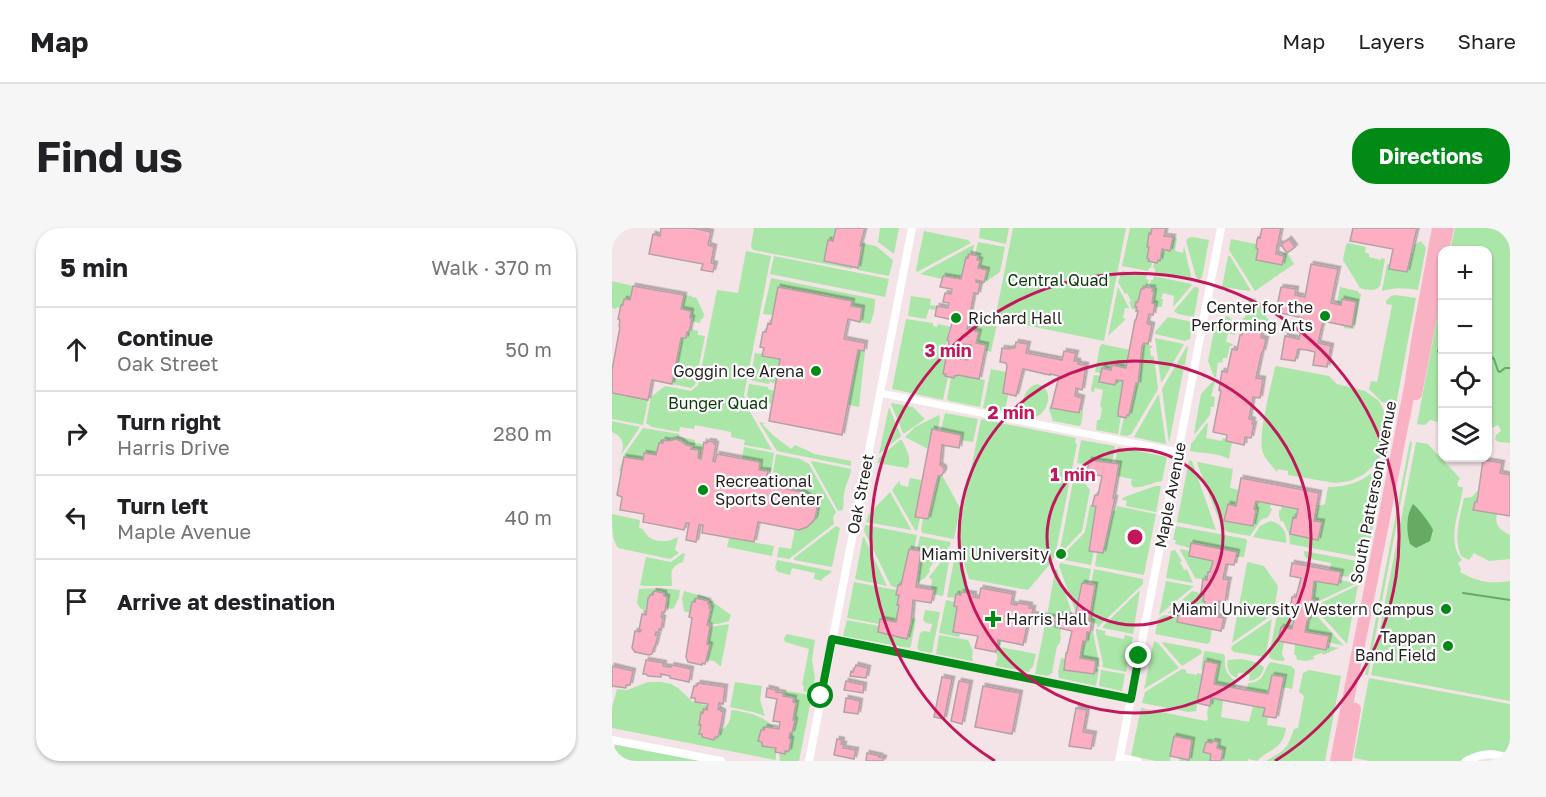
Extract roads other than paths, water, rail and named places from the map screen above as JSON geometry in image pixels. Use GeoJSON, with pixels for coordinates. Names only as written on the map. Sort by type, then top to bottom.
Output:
{"type":"FeatureCollection","features":[{"type":"Feature","properties":{"kind":"highway","name":"South Patterson Avenue"},"geometry":{"type":"LineString","coordinates":[[1343,760],[1347,710],[1408,398],[1438,228]]}},
{"type":"Feature","properties":{"kind":"highway"},"geometry":{"type":"LineString","coordinates":[[1444,246],[1448,228]]}},
{"type":"Feature","properties":{"kind":"highway","name":"South Patterson Avenue"},"geometry":{"type":"LineString","coordinates":[[1343,760],[1438,280]]}},
{"type":"Feature","properties":{"kind":"street","name":"Oak Street"},"geometry":{"type":"LineString","coordinates":[[808,761],[912,228]]}},
{"type":"Feature","properties":{"kind":"street","name":"Maple Avenue"},"geometry":{"type":"LineString","coordinates":[[1119,759],[1221,228]]}},
{"type":"Feature","properties":{"kind":"street"},"geometry":{"type":"LineString","coordinates":[[880,393],[1178,452]]}},
{"type":"Feature","properties":{"kind":"street"},"geometry":{"type":"LineString","coordinates":[[832,639],[1131,699]]}},
{"type":"Feature","properties":{"kind":"street"},"geometry":{"type":"LineString","coordinates":[[612,740],[721,761]]}},
{"type":"Feature","properties":{"kind":"street"},"geometry":{"type":"LineString","coordinates":[[1466,761],[1484,754],[1500,755],[1510,759]]}},
{"type":"Feature","properties":{"kind":"street"},"geometry":{"type":"LineString","coordinates":[[1119,759],[1138,761]]}},
{"type":"Feature","properties":{"kind":"waterway"},"geometry":{"type":"LineString","coordinates":[[1492,357],[1498,371],[1510,368]]}},
{"type":"Feature","properties":{"kind":"waterway"},"geometry":{"type":"LineString","coordinates":[[1463,593],[1510,600]]}},
{"type":"Feature","properties":{"kind":"place","name":"Center for the Performing Arts"},"geometry":{"type":"Point","coordinates":[1325,316]}},
{"type":"Feature","properties":{"kind":"place","name":"Richard Hall"},"geometry":{"type":"Point","coordinates":[956,318]}},
{"type":"Feature","properties":{"kind":"place","name":"Goggin Ice Arena"},"geometry":{"type":"Point","coordinates":[816,371]}},
{"type":"Feature","properties":{"kind":"place","name":"Recreational Sports Center"},"geometry":{"type":"Point","coordinates":[703,490]}},
{"type":"Feature","properties":{"kind":"place","name":"Miami University"},"geometry":{"type":"Point","coordinates":[1061,554]}},
{"type":"Feature","properties":{"kind":"place","name":"Miami University Western Campus"},"geometry":{"type":"Point","coordinates":[1446,609]}},
{"type":"Feature","properties":{"kind":"place","name":"Harris Hall"},"geometry":{"type":"Point","coordinates":[993,619]}},
{"type":"Feature","properties":{"kind":"place","name":"Tappan Band Field"},"geometry":{"type":"Point","coordinates":[1448,646]}},
{"type":"Feature","properties":{"kind":"park label","name":"Central Quad"},"geometry":{"type":"Point","coordinates":[1058,280]}},
{"type":"Feature","properties":{"kind":"park label","name":"Bunger Quad"},"geometry":{"type":"Point","coordinates":[718,403]}}]}
